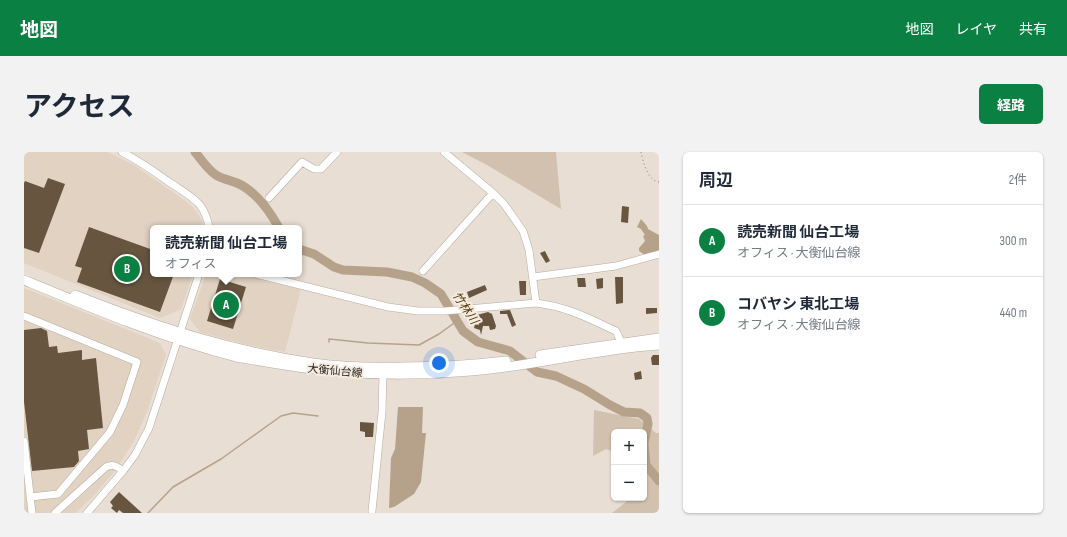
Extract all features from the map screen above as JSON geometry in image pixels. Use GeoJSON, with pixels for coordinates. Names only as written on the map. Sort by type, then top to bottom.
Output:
{"type":"FeatureCollection","features":[{"type":"Feature","properties":{"kind":"main road","name":"大衡仙台線"},"geometry":{"type":"LineString","coordinates":[[24,274],[179,337],[239,350],[322,364],[376,368],[440,367],[508,363]]}},
{"type":"Feature","properties":{"kind":"main road","name":"大衡仙台線"},"geometry":{"type":"LineString","coordinates":[[24,280],[95,310],[238,357],[319,371],[383,374],[443,373],[538,358],[621,342],[659,338]]}},
{"type":"Feature","properties":{"kind":"main road","name":"大衡仙台線"},"geometry":{"type":"LineString","coordinates":[[538,358],[659,345]]}},
{"type":"Feature","properties":{"kind":"street"},"geometry":{"type":"LineString","coordinates":[[122,152],[147,167],[200,205],[207,218],[208,225]]}},
{"type":"Feature","properties":{"kind":"street"},"geometry":{"type":"LineString","coordinates":[[269,198],[302,162],[311,167],[320,169],[337,152]]}},
{"type":"Feature","properties":{"kind":"street"},"geometry":{"type":"LineString","coordinates":[[444,152],[493,193],[504,204],[523,231],[529,250],[536,303]]}},
{"type":"Feature","properties":{"kind":"street"},"geometry":{"type":"LineString","coordinates":[[423,271],[493,193]]}},
{"type":"Feature","properties":{"kind":"street"},"geometry":{"type":"LineString","coordinates":[[533,277],[616,266],[659,254]]}},
{"type":"Feature","properties":{"kind":"street"},"geometry":{"type":"LineString","coordinates":[[87,513],[123,471],[149,428],[198,277]]}},
{"type":"Feature","properties":{"kind":"street"},"geometry":{"type":"LineString","coordinates":[[268,277],[388,307],[418,311],[445,311],[536,303],[559,307],[577,313],[616,331],[621,342]]}},
{"type":"Feature","properties":{"kind":"street"},"geometry":{"type":"LineString","coordinates":[[24,316],[137,362],[123,405],[106,438],[58,494],[30,497]]}},
{"type":"Feature","properties":{"kind":"street"},"geometry":{"type":"LineString","coordinates":[[372,511],[382,412],[383,374]]}},
{"type":"Feature","properties":{"kind":"street"},"geometry":{"type":"LineString","coordinates":[[24,441],[32,513]]}},
{"type":"Feature","properties":{"kind":"street"},"geometry":{"type":"LineString","coordinates":[[55,513],[106,467],[116,465],[123,471]]}},
{"type":"Feature","properties":{"kind":"path"},"geometry":{"type":"LineString","coordinates":[[641,152],[651,179],[659,182]]}},
{"type":"Feature","properties":{"kind":"shaded area"},"geometry":{"type":"Polygon","coordinates":[[[24,152],[107,152],[132,164],[187,202],[196,211],[202,221],[202,225],[150,225],[150,277],[192,277],[181,309],[160,318],[24,263],[24,152]]]}},
{"type":"Feature","properties":{"kind":"shaded area"},"geometry":{"type":"Polygon","coordinates":[[[462,152],[556,152],[561,209],[487,165],[462,152]]]}},
{"type":"Feature","properties":{"kind":"shaded area"},"geometry":{"type":"Polygon","coordinates":[[[641,219],[648,229],[659,235],[659,251],[645,255],[639,251],[639,248],[645,241],[643,236],[645,235],[641,229],[637,227],[641,219]]]}},
{"type":"Feature","properties":{"kind":"shaded area"},"geometry":{"type":"Polygon","coordinates":[[[205,277],[255,277],[265,281],[301,289],[285,352],[248,345],[200,332],[190,319],[205,277]]]}},
{"type":"Feature","properties":{"kind":"shaded area"},"geometry":{"type":"Polygon","coordinates":[[[24,288],[160,343],[166,355],[147,412],[134,441],[115,471],[76,513],[24,513],[24,288]]]}},
{"type":"Feature","properties":{"kind":"shaded area"},"geometry":{"type":"Polygon","coordinates":[[[398,407],[423,407],[422,433],[426,433],[421,482],[414,494],[394,507],[389,508],[391,458],[395,449],[398,407]]]}},
{"type":"Feature","properties":{"kind":"shaded area"},"geometry":{"type":"Polygon","coordinates":[[[594,410],[639,419],[656,433],[659,433],[659,513],[612,513],[627,501],[647,501],[647,429],[611,429],[611,451],[606,449],[593,456],[594,410]]]}},
{"type":"Feature","properties":{"kind":"building"},"geometry":{"type":"Polygon","coordinates":[[[48,178],[65,184],[39,253],[24,248],[24,183],[25,181],[44,188],[48,178]]]}},
{"type":"Feature","properties":{"kind":"building"},"geometry":{"type":"Polygon","coordinates":[[[622,206],[629,207],[628,223],[621,222],[622,206]]]}},
{"type":"Feature","properties":{"kind":"building"},"geometry":{"type":"Polygon","coordinates":[[[89,227],[150,249],[150,277],[173,277],[160,312],[77,282],[82,268],[75,266],[89,227]]]}},
{"type":"Feature","properties":{"kind":"building"},"geometry":{"type":"Polygon","coordinates":[[[545,251],[550,261],[546,263],[540,253],[545,251]]]}},
{"type":"Feature","properties":{"kind":"building"},"geometry":{"type":"Polygon","coordinates":[[[615,277],[623,277],[623,303],[616,304],[615,277]]]}},
{"type":"Feature","properties":{"kind":"building"},"geometry":{"type":"Polygon","coordinates":[[[577,278],[585,278],[586,287],[578,287],[577,278]]]}},
{"type":"Feature","properties":{"kind":"building"},"geometry":{"type":"Polygon","coordinates":[[[603,278],[603,288],[597,289],[596,279],[603,278]]]}},
{"type":"Feature","properties":{"kind":"building"},"geometry":{"type":"Polygon","coordinates":[[[220,279],[246,287],[233,329],[207,321],[220,279]]]}},
{"type":"Feature","properties":{"kind":"building"},"geometry":{"type":"Polygon","coordinates":[[[519,281],[526,281],[526,295],[520,295],[519,281]]]}},
{"type":"Feature","properties":{"kind":"building"},"geometry":{"type":"Polygon","coordinates":[[[485,285],[487,290],[469,298],[467,292],[485,285]]]}},
{"type":"Feature","properties":{"kind":"building"},"geometry":{"type":"Polygon","coordinates":[[[646,308],[657,308],[657,313],[646,314],[646,308]]]}},
{"type":"Feature","properties":{"kind":"building"},"geometry":{"type":"Polygon","coordinates":[[[510,310],[516,325],[512,327],[507,314],[500,314],[500,311],[510,310]]]}},
{"type":"Feature","properties":{"kind":"building"},"geometry":{"type":"Polygon","coordinates":[[[488,312],[492,314],[496,326],[495,329],[490,330],[489,326],[483,326],[481,335],[480,330],[474,328],[475,324],[479,325],[477,315],[488,312]]]}},
{"type":"Feature","properties":{"kind":"building"},"geometry":{"type":"Polygon","coordinates":[[[41,328],[47,331],[49,347],[57,346],[58,353],[82,350],[82,360],[96,358],[103,428],[87,430],[89,449],[78,451],[79,461],[74,467],[32,471],[24,402],[24,330],[41,328]]]}},
{"type":"Feature","properties":{"kind":"building"},"geometry":{"type":"Polygon","coordinates":[[[653,355],[659,355],[659,365],[652,365],[651,358],[653,355]]]}},
{"type":"Feature","properties":{"kind":"building"},"geometry":{"type":"Polygon","coordinates":[[[641,371],[642,379],[635,380],[634,373],[641,371]]]}},
{"type":"Feature","properties":{"kind":"building"},"geometry":{"type":"Polygon","coordinates":[[[360,422],[374,423],[373,437],[365,437],[365,432],[360,431],[360,422]]]}},
{"type":"Feature","properties":{"kind":"building"},"geometry":{"type":"Polygon","coordinates":[[[119,492],[142,513],[123,513],[119,510],[117,513],[111,508],[113,506],[110,502],[119,492]]]}},
{"type":"Feature","properties":{"kind":"waterway","name":"竹林川"},"geometry":{"type":"LineString","coordinates":[[195,152],[213,173],[221,178],[244,186],[256,196],[271,214],[277,225]]}},
{"type":"Feature","properties":{"kind":"waterway","name":"竹林川"},"geometry":{"type":"LineString","coordinates":[[302,250],[314,254],[334,267],[343,270],[387,272],[412,277],[425,283],[441,294],[463,331],[478,342],[510,351],[537,372],[556,376],[584,389],[624,412],[640,413],[647,418],[647,429]]}},
{"type":"Feature","properties":{"kind":"waterway"},"geometry":{"type":"LineString","coordinates":[[329,342],[329,339],[368,343],[419,345],[439,334],[457,321]]}},
{"type":"Feature","properties":{"kind":"waterway"},"geometry":{"type":"LineString","coordinates":[[148,513],[173,487],[221,459],[281,416],[293,413],[318,416]]}},
{"type":"Feature","properties":{"kind":"waterway","name":"竹林川"},"geometry":{"type":"LineString","coordinates":[[646,465],[659,481]]}},
{"type":"Feature","properties":{"kind":"place","name":"コバヤシ 東北工場"},"geometry":{"type":"Point","coordinates":[127,269]}},
{"type":"Feature","properties":{"kind":"place","name":"読売新聞 仙台工場"},"geometry":{"type":"Point","coordinates":[226,305]}}]}
